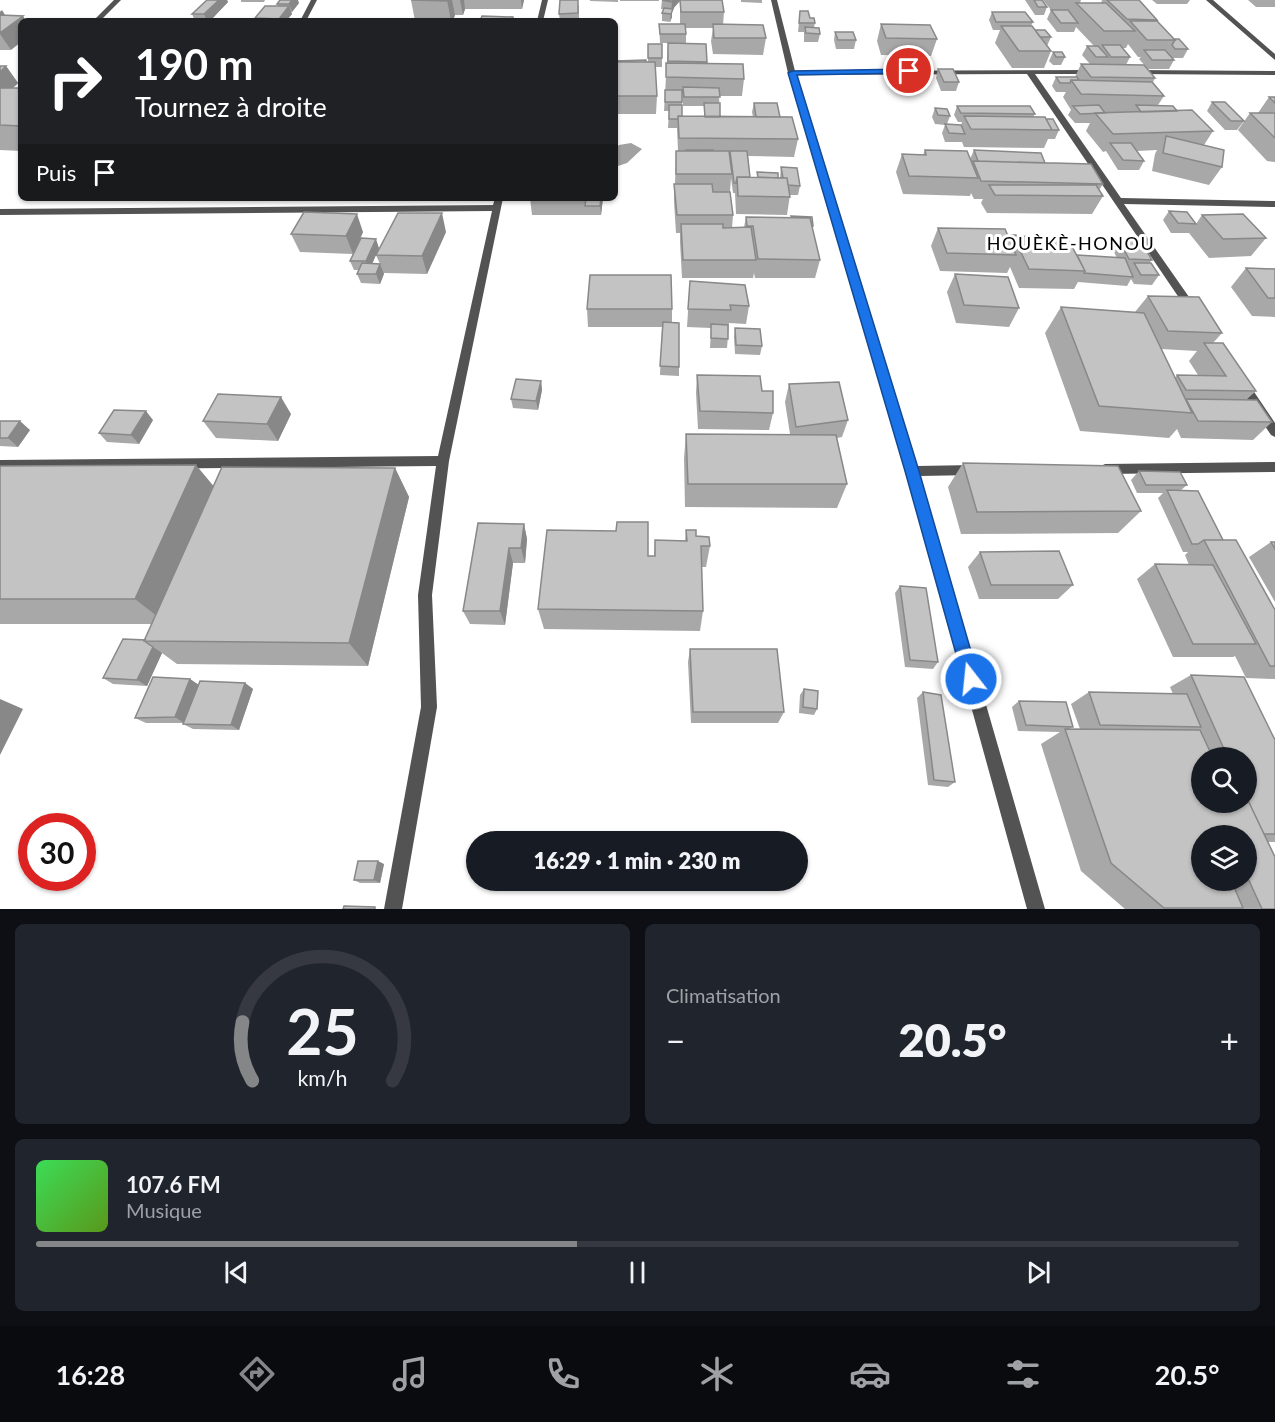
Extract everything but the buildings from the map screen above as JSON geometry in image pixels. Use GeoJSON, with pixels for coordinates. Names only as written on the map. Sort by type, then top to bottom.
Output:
{"type":"FeatureCollection","features":[{"type":"Feature","properties":{"kind":"street"},"geometry":{"type":"LineString","coordinates":[[99,18],[118,0]]}},
{"type":"Feature","properties":{"kind":"street"},"geometry":{"type":"LineString","coordinates":[[305,18],[314,0]]}},
{"type":"Feature","properties":{"kind":"street"},"geometry":{"type":"LineString","coordinates":[[541,18],[545,0]]}},
{"type":"Feature","properties":{"kind":"street"},"geometry":{"type":"LineString","coordinates":[[774,0],[792,73],[912,471],[1036,909]]}},
{"type":"Feature","properties":{"kind":"street"},"geometry":{"type":"LineString","coordinates":[[1209,0],[1275,58]]}},
{"type":"Feature","properties":{"kind":"street"},"geometry":{"type":"LineString","coordinates":[[792,73],[1097,72]]}},
{"type":"Feature","properties":{"kind":"street"},"geometry":{"type":"LineString","coordinates":[[1131,72],[1275,73]]}},
{"type":"Feature","properties":{"kind":"street"},"geometry":{"type":"LineString","coordinates":[[1030,73],[1197,316]]}},
{"type":"Feature","properties":{"kind":"street"},"geometry":{"type":"LineString","coordinates":[[178,210],[184,201]]}},
{"type":"Feature","properties":{"kind":"street"},"geometry":{"type":"LineString","coordinates":[[1119,201],[1275,204]]}},
{"type":"Feature","properties":{"kind":"street"},"geometry":{"type":"LineString","coordinates":[[0,212],[498,203],[443,461],[424,595],[429,707],[393,909]]}},
{"type":"Feature","properties":{"kind":"street"},"geometry":{"type":"LineString","coordinates":[[1236,374],[1275,432]]}},
{"type":"Feature","properties":{"kind":"street"},"geometry":{"type":"LineString","coordinates":[[0,465],[443,461]]}},
{"type":"Feature","properties":{"kind":"street"},"geometry":{"type":"LineString","coordinates":[[1088,469],[1275,467]]}},
{"type":"Feature","properties":{"kind":"street"},"geometry":{"type":"LineString","coordinates":[[912,471],[982,470]]}},
{"type":"Feature","properties":{"kind":"shaded area"},"geometry":{"type":"Polygon","coordinates":[[[631,143],[642,149],[627,163],[618,166],[619,145],[631,143]]]}},
{"type":"Feature","properties":{"kind":"district","name":"HOUÈKÈ-HONOU"},"geometry":{"type":"Point","coordinates":[1071,244]}},
{"type":"Feature","properties":{"kind":"route"},"geometry":{"type":"LineString","coordinates":[[909,71],[792,73],[912,471],[971,679]]}}]}
